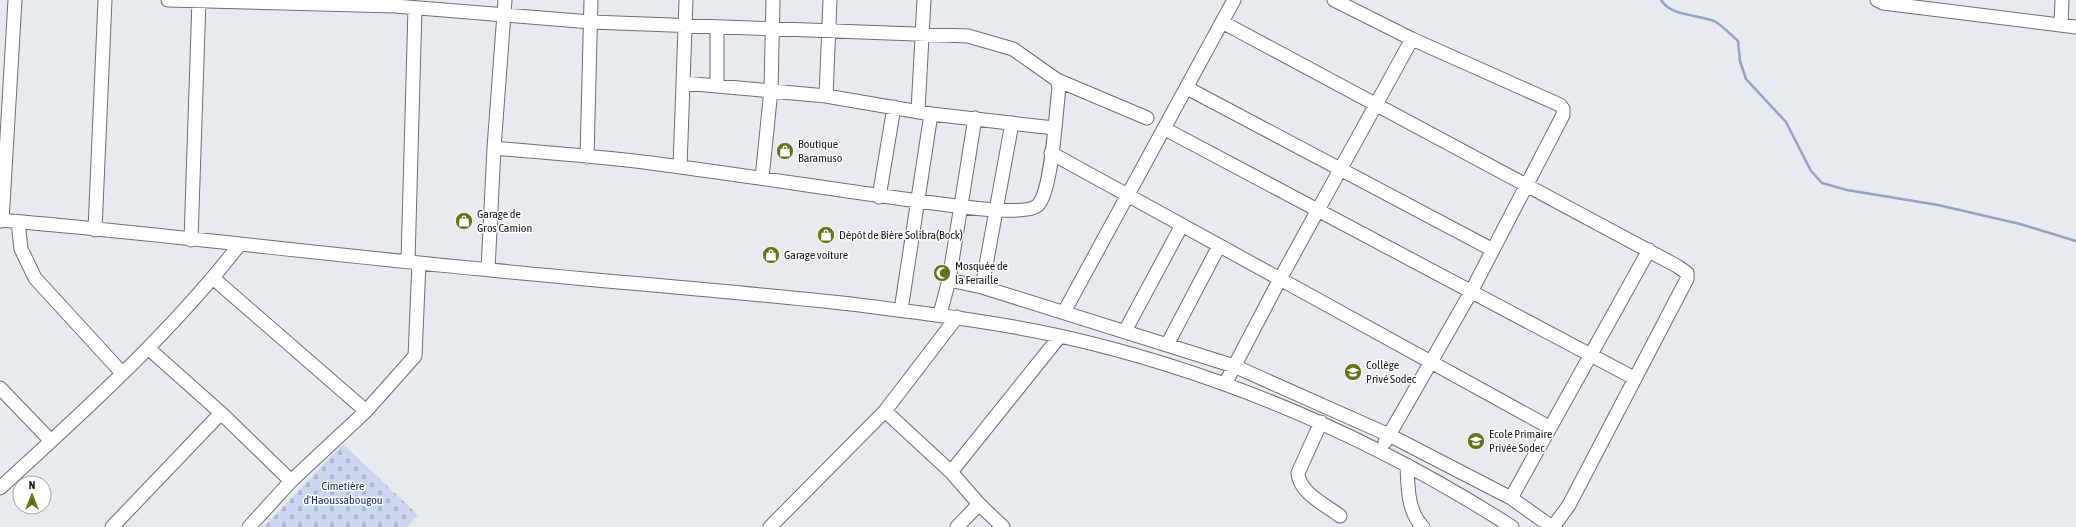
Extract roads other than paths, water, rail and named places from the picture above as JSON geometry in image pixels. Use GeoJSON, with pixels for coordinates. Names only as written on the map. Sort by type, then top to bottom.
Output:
{"type":"FeatureCollection","features":[{"type":"Feature","properties":{"kind":"street"},"geometry":{"type":"LineString","coordinates":[[15,0],[1,220],[488,270],[752,293],[940,314],[1060,336],[1156,361],[1226,384],[1321,422],[1407,465],[1471,501],[1512,527]]}},
{"type":"Feature","properties":{"kind":"street"},"geometry":{"type":"LineString","coordinates":[[95,230],[105,0]]}},
{"type":"Feature","properties":{"kind":"street"},"geometry":{"type":"LineString","coordinates":[[168,0],[395,3],[415,8],[590,22],[922,33],[968,36],[1013,49],[1057,80],[1146,118]]}},
{"type":"Feature","properties":{"kind":"street"},"geometry":{"type":"LineString","coordinates":[[191,240],[199,0]]}},
{"type":"Feature","properties":{"kind":"street"},"geometry":{"type":"LineString","coordinates":[[488,270],[494,148],[505,0]]}},
{"type":"Feature","properties":{"kind":"street"},"geometry":{"type":"LineString","coordinates":[[587,157],[591,0]]}},
{"type":"Feature","properties":{"kind":"street"},"geometry":{"type":"LineString","coordinates":[[680,167],[686,0]]}},
{"type":"Feature","properties":{"kind":"street"},"geometry":{"type":"LineString","coordinates":[[762,178],[771,90],[774,0]]}},
{"type":"Feature","properties":{"kind":"street"},"geometry":{"type":"LineString","coordinates":[[826,96],[830,30],[830,0]]}},
{"type":"Feature","properties":{"kind":"street"},"geometry":{"type":"LineString","coordinates":[[901,310],[918,201],[925,113],[922,33],[924,0]]}},
{"type":"Feature","properties":{"kind":"street"},"geometry":{"type":"LineString","coordinates":[[1064,312],[1234,0]]}},
{"type":"Feature","properties":{"kind":"street"},"geometry":{"type":"LineString","coordinates":[[1334,0],[1412,39],[1560,105],[1562,110],[1562,115],[1528,184],[1471,292],[1381,451]]}},
{"type":"Feature","properties":{"kind":"street"},"geometry":{"type":"LineString","coordinates":[[1877,0],[1883,3],[2076,26]]}},
{"type":"Feature","properties":{"kind":"street"},"geometry":{"type":"LineString","coordinates":[[2061,25],[2062,0]]}},
{"type":"Feature","properties":{"kind":"street"},"geometry":{"type":"LineString","coordinates":[[249,527],[290,481],[366,411],[415,356],[415,8]]}},
{"type":"Feature","properties":{"kind":"street"},"geometry":{"type":"LineString","coordinates":[[949,280],[982,287],[1234,366],[1389,435],[1511,498],[1552,527],[1569,505],[1687,278],[1687,273],[1683,269],[1528,184],[1222,22]]}},
{"type":"Feature","properties":{"kind":"street"},"geometry":{"type":"LineString","coordinates":[[717,27],[717,85]]}},
{"type":"Feature","properties":{"kind":"street"},"geometry":{"type":"LineString","coordinates":[[1226,384],[1280,278],[1412,39]]}},
{"type":"Feature","properties":{"kind":"street"},"geometry":{"type":"LineString","coordinates":[[494,148],[680,167],[762,178],[879,197],[997,210],[1031,210],[1038,205],[1047,189],[1059,87],[1057,80]]}},
{"type":"Feature","properties":{"kind":"street"},"geometry":{"type":"LineString","coordinates":[[684,83],[826,96],[925,113],[1054,128]]}},
{"type":"Feature","properties":{"kind":"street"},"geometry":{"type":"LineString","coordinates":[[1187,88],[1339,170],[1493,250]]}},
{"type":"Feature","properties":{"kind":"street"},"geometry":{"type":"LineString","coordinates":[[879,197],[894,107]]}},
{"type":"Feature","properties":{"kind":"street"},"geometry":{"type":"LineString","coordinates":[[940,314],[949,280],[975,118]]}},
{"type":"Feature","properties":{"kind":"street"},"geometry":{"type":"LineString","coordinates":[[982,287],[1012,123]]}},
{"type":"Feature","properties":{"kind":"street"},"geometry":{"type":"LineString","coordinates":[[1165,129],[1634,378]]}},
{"type":"Feature","properties":{"kind":"street"},"geometry":{"type":"LineString","coordinates":[[1051,153],[1280,278],[1549,428]]}},
{"type":"Feature","properties":{"kind":"street"},"geometry":{"type":"LineString","coordinates":[[18,222],[21,249],[35,278],[122,373]]}},
{"type":"Feature","properties":{"kind":"street"},"geometry":{"type":"LineString","coordinates":[[1125,331],[1182,225]]}},
{"type":"Feature","properties":{"kind":"street"},"geometry":{"type":"LineString","coordinates":[[0,488],[148,348],[213,278],[240,244]]}},
{"type":"Feature","properties":{"kind":"street"},"geometry":{"type":"LineString","coordinates":[[1167,345],[1219,246]]}},
{"type":"Feature","properties":{"kind":"street"},"geometry":{"type":"LineString","coordinates":[[1511,498],[1649,250]]}},
{"type":"Feature","properties":{"kind":"street"},"geometry":{"type":"LineString","coordinates":[[213,278],[366,411]]}},
{"type":"Feature","properties":{"kind":"street"},"geometry":{"type":"LineString","coordinates":[[770,527],[885,411],[956,317]]}},
{"type":"Feature","properties":{"kind":"street"},"geometry":{"type":"LineString","coordinates":[[951,472],[1060,336]]}},
{"type":"Feature","properties":{"kind":"street"},"geometry":{"type":"LineString","coordinates":[[148,348],[221,414],[290,481]]}},
{"type":"Feature","properties":{"kind":"street"},"geometry":{"type":"LineString","coordinates":[[0,388],[51,441]]}},
{"type":"Feature","properties":{"kind":"street"},"geometry":{"type":"LineString","coordinates":[[885,411],[951,472],[979,504],[1003,527]]}},
{"type":"Feature","properties":{"kind":"street"},"geometry":{"type":"LineString","coordinates":[[112,527],[221,414]]}},
{"type":"Feature","properties":{"kind":"street"},"geometry":{"type":"LineString","coordinates":[[1321,422],[1298,473],[1298,481],[1302,488],[1340,516]]}},
{"type":"Feature","properties":{"kind":"street"},"geometry":{"type":"LineString","coordinates":[[1407,465],[1408,492],[1412,509],[1419,526]]}},
{"type":"Feature","properties":{"kind":"street"},"geometry":{"type":"LineString","coordinates":[[957,527],[979,504]]}},
{"type":"Feature","properties":{"kind":"waterway"},"geometry":{"type":"LineString","coordinates":[[1661,0],[1666,5],[1678,12],[1714,21],[1738,41],[1740,61],[1746,79],[1786,122],[1811,171],[1822,183],[1847,190],[1938,205],[2020,224],[2076,241]]}},
{"type":"Feature","properties":{"kind":"place","name":"Boutique Baramuso"},"geometry":{"type":"Point","coordinates":[785,151]}},
{"type":"Feature","properties":{"kind":"place","name":"Garage de Gros Camion"},"geometry":{"type":"Point","coordinates":[464,221]}},
{"type":"Feature","properties":{"kind":"place","name":"Dépôt de Bière Solibra(Bock)"},"geometry":{"type":"Point","coordinates":[826,235]}},
{"type":"Feature","properties":{"kind":"place","name":"Garage voiture"},"geometry":{"type":"Point","coordinates":[771,255]}},
{"type":"Feature","properties":{"kind":"place","name":"Mosquée de la Feraille"},"geometry":{"type":"Point","coordinates":[942,273]}},
{"type":"Feature","properties":{"kind":"place","name":"Collège Privé Sodec"},"geometry":{"type":"Point","coordinates":[1353,372]}},
{"type":"Feature","properties":{"kind":"place","name":"Ecole Primaire Privée Sodec"},"geometry":{"type":"Point","coordinates":[1476,441]}},
{"type":"Feature","properties":{"kind":"park label","name":"Cimetière d'Haoussabougou"},"geometry":{"type":"Point","coordinates":[343,493]}}]}
